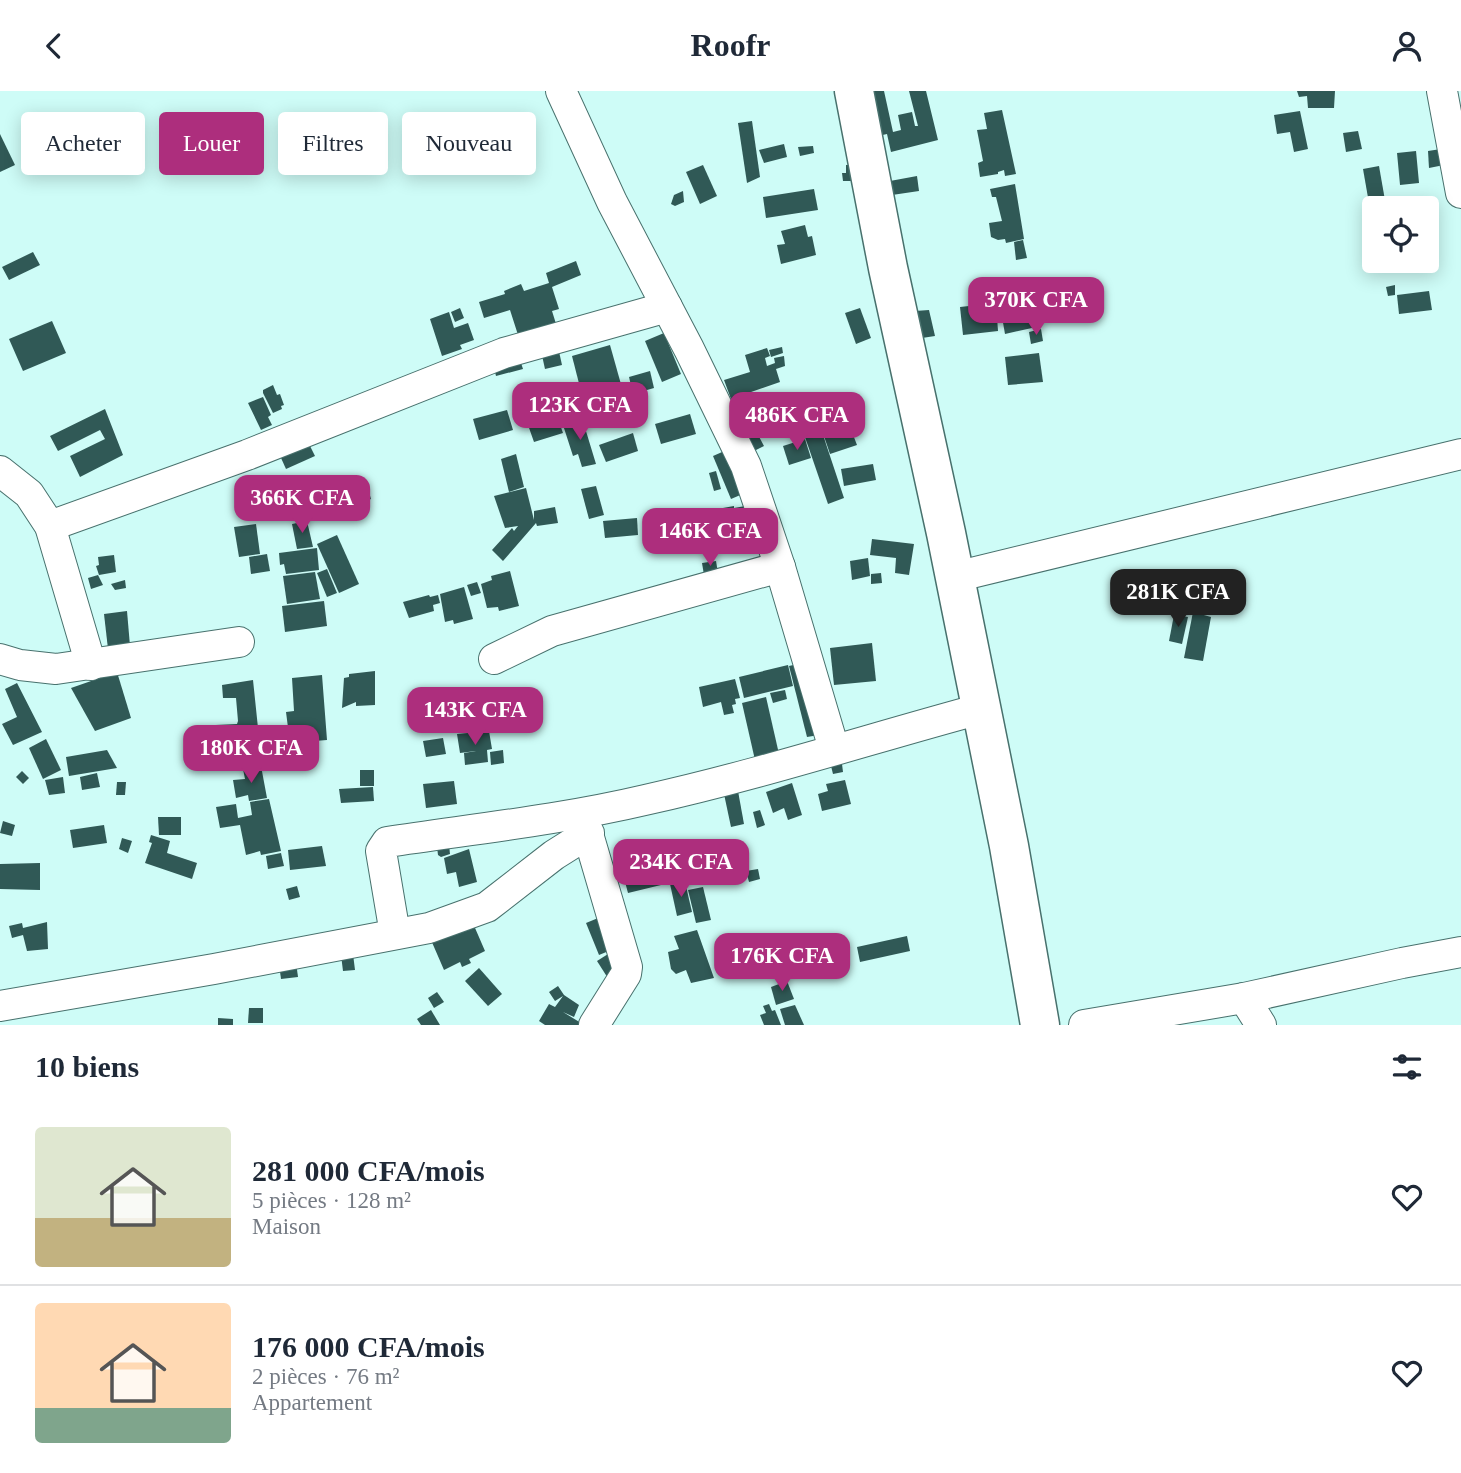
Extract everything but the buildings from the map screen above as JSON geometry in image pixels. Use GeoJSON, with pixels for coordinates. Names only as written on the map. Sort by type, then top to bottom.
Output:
{"type":"FeatureCollection","features":[{"type":"Feature","properties":{"kind":"street"},"geometry":{"type":"LineString","coordinates":[[561,91],[612,202],[746,466],[780,567],[834,749]]}},
{"type":"Feature","properties":{"kind":"street"},"geometry":{"type":"LineString","coordinates":[[854,91],[888,268],[955,577],[1009,846],[1040,1025]]}},
{"type":"Feature","properties":{"kind":"street"},"geometry":{"type":"LineString","coordinates":[[1442,91],[1461,193]]}},
{"type":"Feature","properties":{"kind":"street"},"geometry":{"type":"LineString","coordinates":[[50,526],[247,455],[504,353],[667,307]]}},
{"type":"Feature","properties":{"kind":"street"},"geometry":{"type":"LineString","coordinates":[[955,577],[1461,454]]}},
{"type":"Feature","properties":{"kind":"street"},"geometry":{"type":"LineString","coordinates":[[0,471],[29,494],[50,526],[91,665]]}},
{"type":"Feature","properties":{"kind":"street"},"geometry":{"type":"LineString","coordinates":[[494,659],[552,631],[780,567]]}},
{"type":"Feature","properties":{"kind":"street"},"geometry":{"type":"LineString","coordinates":[[0,659],[20,665],[56,669],[239,642]]}},
{"type":"Feature","properties":{"kind":"street"},"geometry":{"type":"LineString","coordinates":[[395,934],[382,851],[387,842],[586,823],[645,800],[801,760],[980,709]]}},
{"type":"Feature","properties":{"kind":"street"},"geometry":{"type":"LineString","coordinates":[[0,1006],[429,928],[487,907],[554,855],[586,823]]}},
{"type":"Feature","properties":{"kind":"street"},"geometry":{"type":"LineString","coordinates":[[586,823],[627,967],[626,974],[594,1025]]}},
{"type":"Feature","properties":{"kind":"street"},"geometry":{"type":"LineString","coordinates":[[1084,1025],[1244,997],[1461,952]]}},
{"type":"Feature","properties":{"kind":"street"},"geometry":{"type":"LineString","coordinates":[[1244,997],[1261,1025]]}}]}
